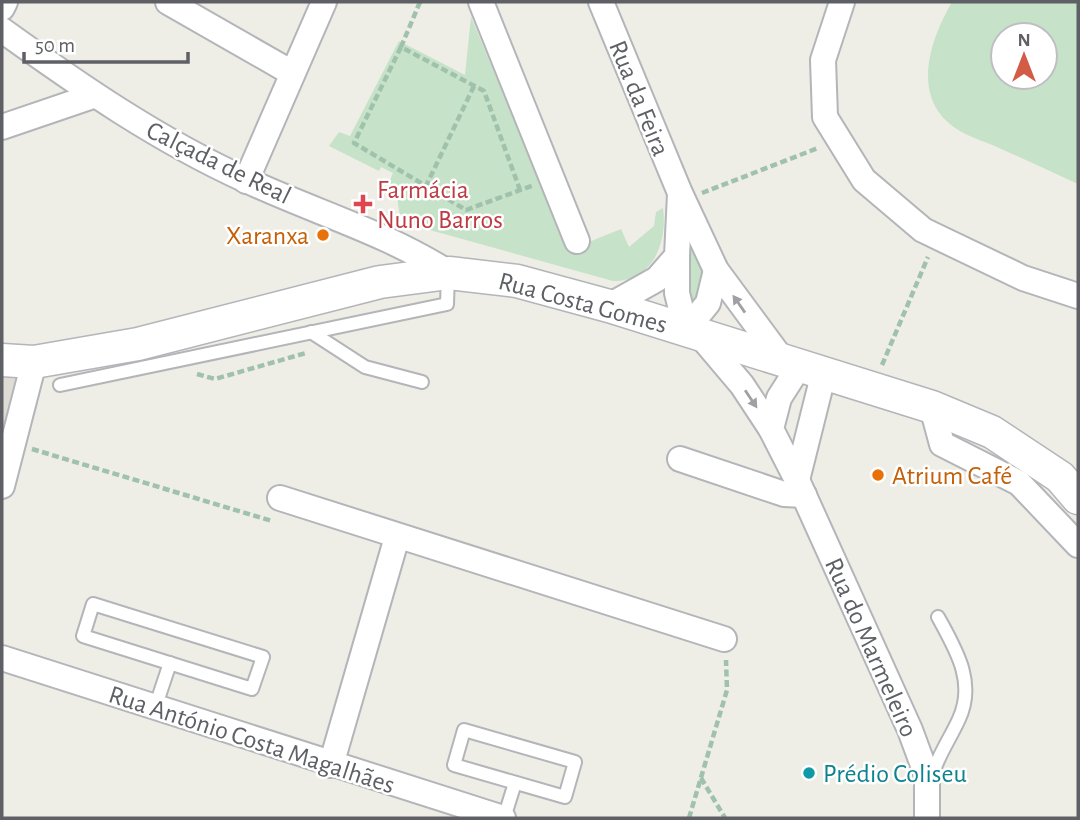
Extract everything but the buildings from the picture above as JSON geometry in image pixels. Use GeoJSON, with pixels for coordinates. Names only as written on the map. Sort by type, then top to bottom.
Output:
{"type":"FeatureCollection","features":[{"type":"Feature","properties":{"kind":"street"},"geometry":{"type":"LineString","coordinates":[[2,8],[5,2]]}},
{"type":"Feature","properties":{"kind":"street"},"geometry":{"type":"LineString","coordinates":[[168,2],[292,73]]}},
{"type":"Feature","properties":{"kind":"street"},"geometry":{"type":"LineString","coordinates":[[246,181],[324,2]]}},
{"type":"Feature","properties":{"kind":"street"},"geometry":{"type":"LineString","coordinates":[[481,2],[577,241]]}},
{"type":"Feature","properties":{"kind":"street","name":"Rua da Feira"},"geometry":{"type":"LineString","coordinates":[[602,2],[689,194],[716,270],[802,365]]}},
{"type":"Feature","properties":{"kind":"street"},"geometry":{"type":"LineString","coordinates":[[842,2],[823,60],[825,117],[864,180],[923,230],[1023,278],[1078,296]]}},
{"type":"Feature","properties":{"kind":"street","name":"Calçada de Real"},"geometry":{"type":"LineString","coordinates":[[2,30],[93,96],[168,141],[246,181],[407,247],[449,272]]}},
{"type":"Feature","properties":{"kind":"street"},"geometry":{"type":"LineString","coordinates":[[2,127],[93,96]]}},
{"type":"Feature","properties":{"kind":"street","name":"Rua da Feira"},"geometry":{"type":"LineString","coordinates":[[689,194],[677,256],[677,293],[692,331]]}},
{"type":"Feature","properties":{"kind":"street"},"geometry":{"type":"LineString","coordinates":[[609,306],[657,279],[677,256]]}},
{"type":"Feature","properties":{"kind":"street"},"geometry":{"type":"LineString","coordinates":[[692,331],[708,303],[716,270]]}},
{"type":"Feature","properties":{"kind":"street","name":"Rua Costa Gomes"},"geometry":{"type":"LineString","coordinates":[[2,360],[34,362],[138,344],[380,282],[449,272],[517,281],[609,306],[932,407],[992,432],[1072,484]]}},
{"type":"Feature","properties":{"kind":"street","name":"Rua do Marmeleiro"},"geometry":{"type":"LineString","coordinates":[[692,331],[742,386],[771,429],[801,487],[910,730],[927,776],[927,818]]}},
{"type":"Feature","properties":{"kind":"street"},"geometry":{"type":"LineString","coordinates":[[2,486],[34,362]]}},
{"type":"Feature","properties":{"kind":"street"},"geometry":{"type":"LineString","coordinates":[[771,429],[779,398],[802,365]]}},
{"type":"Feature","properties":{"kind":"street"},"geometry":{"type":"LineString","coordinates":[[680,459],[784,494],[801,487],[802,365]]}},
{"type":"Feature","properties":{"kind":"street"},"geometry":{"type":"LineString","coordinates":[[932,407],[942,444],[1019,483],[1078,545]]}},
{"type":"Feature","properties":{"kind":"street"},"geometry":{"type":"LineString","coordinates":[[280,498],[724,639]]}},
{"type":"Feature","properties":{"kind":"street"},"geometry":{"type":"LineString","coordinates":[[331,765],[397,537]]}},
{"type":"Feature","properties":{"kind":"street","name":"Rua António Costa Magalhães"},"geometry":{"type":"LineString","coordinates":[[2,658],[503,818]]}},
{"type":"Feature","properties":{"kind":"lane"},"geometry":{"type":"LineString","coordinates":[[60,385],[447,304],[449,272]]}},
{"type":"Feature","properties":{"kind":"lane"},"geometry":{"type":"LineString","coordinates":[[311,332],[365,367],[422,382]]}},
{"type":"Feature","properties":{"kind":"lane"},"geometry":{"type":"LineString","coordinates":[[93,604],[263,657],[253,689],[170,663],[83,636],[93,604]]}},
{"type":"Feature","properties":{"kind":"lane"},"geometry":{"type":"LineString","coordinates":[[928,788],[939,752],[959,720],[966,700],[965,676],[958,654],[937,618]]}},
{"type":"Feature","properties":{"kind":"lane"},"geometry":{"type":"LineString","coordinates":[[155,708],[170,663]]}},
{"type":"Feature","properties":{"kind":"lane"},"geometry":{"type":"LineString","coordinates":[[464,730],[575,762],[565,797],[515,783],[454,765],[464,730]]}},
{"type":"Feature","properties":{"kind":"lane"},"geometry":{"type":"LineString","coordinates":[[503,818],[515,783]]}},
{"type":"Feature","properties":{"kind":"path"},"geometry":{"type":"LineString","coordinates":[[420,2],[354,143],[466,210],[552,178]]}},
{"type":"Feature","properties":{"kind":"path"},"geometry":{"type":"LineString","coordinates":[[401,47],[484,92],[520,190]]}},
{"type":"Feature","properties":{"kind":"path"},"geometry":{"type":"LineString","coordinates":[[426,186],[474,86]]}},
{"type":"Feature","properties":{"kind":"path"},"geometry":{"type":"LineString","coordinates":[[689,194],[816,148]]}},
{"type":"Feature","properties":{"kind":"path"},"geometry":{"type":"LineString","coordinates":[[882,366],[931,250]]}},
{"type":"Feature","properties":{"kind":"path"},"geometry":{"type":"LineString","coordinates":[[31,448],[281,524],[306,508]]}},
{"type":"Feature","properties":{"kind":"path"},"geometry":{"type":"LineString","coordinates":[[689,818],[727,690],[724,639]]}},
{"type":"Feature","properties":{"kind":"path"},"geometry":{"type":"LineString","coordinates":[[701,778],[725,818]]}},
{"type":"Feature","properties":{"kind":"shaded area"},"geometry":{"type":"Polygon","coordinates":[[[2,360],[34,362],[2,486],[2,360]]]}},
{"type":"Feature","properties":{"kind":"green space"},"geometry":{"type":"Polygon","coordinates":[[[952,2],[1078,2],[1078,184],[960,131],[944,118],[934,104],[929,88],[928,70],[936,35],[952,2]]]}},
{"type":"Feature","properties":{"kind":"green space"},"geometry":{"type":"Polygon","coordinates":[[[471,17],[569,250],[621,229],[629,247],[654,226],[656,212],[663,208],[660,247],[647,268],[638,275],[627,280],[613,281],[401,222],[397,198],[387,187],[393,173],[381,167],[379,171],[329,146],[339,132],[350,136],[399,41],[465,75],[471,17]]]}},
{"type":"Feature","properties":{"kind":"green space"},"geometry":{"type":"Polygon","coordinates":[[[690,220],[707,259],[697,304],[686,298],[690,220]]]}},
{"type":"Feature","properties":{"kind":"place","name":"Farmácia Nuno Barros"},"geometry":{"type":"Point","coordinates":[363,204]}},
{"type":"Feature","properties":{"kind":"place","name":"Xaranxa"},"geometry":{"type":"Point","coordinates":[323,235]}},
{"type":"Feature","properties":{"kind":"place","name":"Atrium Café"},"geometry":{"type":"Point","coordinates":[878,475]}},
{"type":"Feature","properties":{"kind":"place","name":"Prédio Coliseu"},"geometry":{"type":"Point","coordinates":[809,773]}}]}
